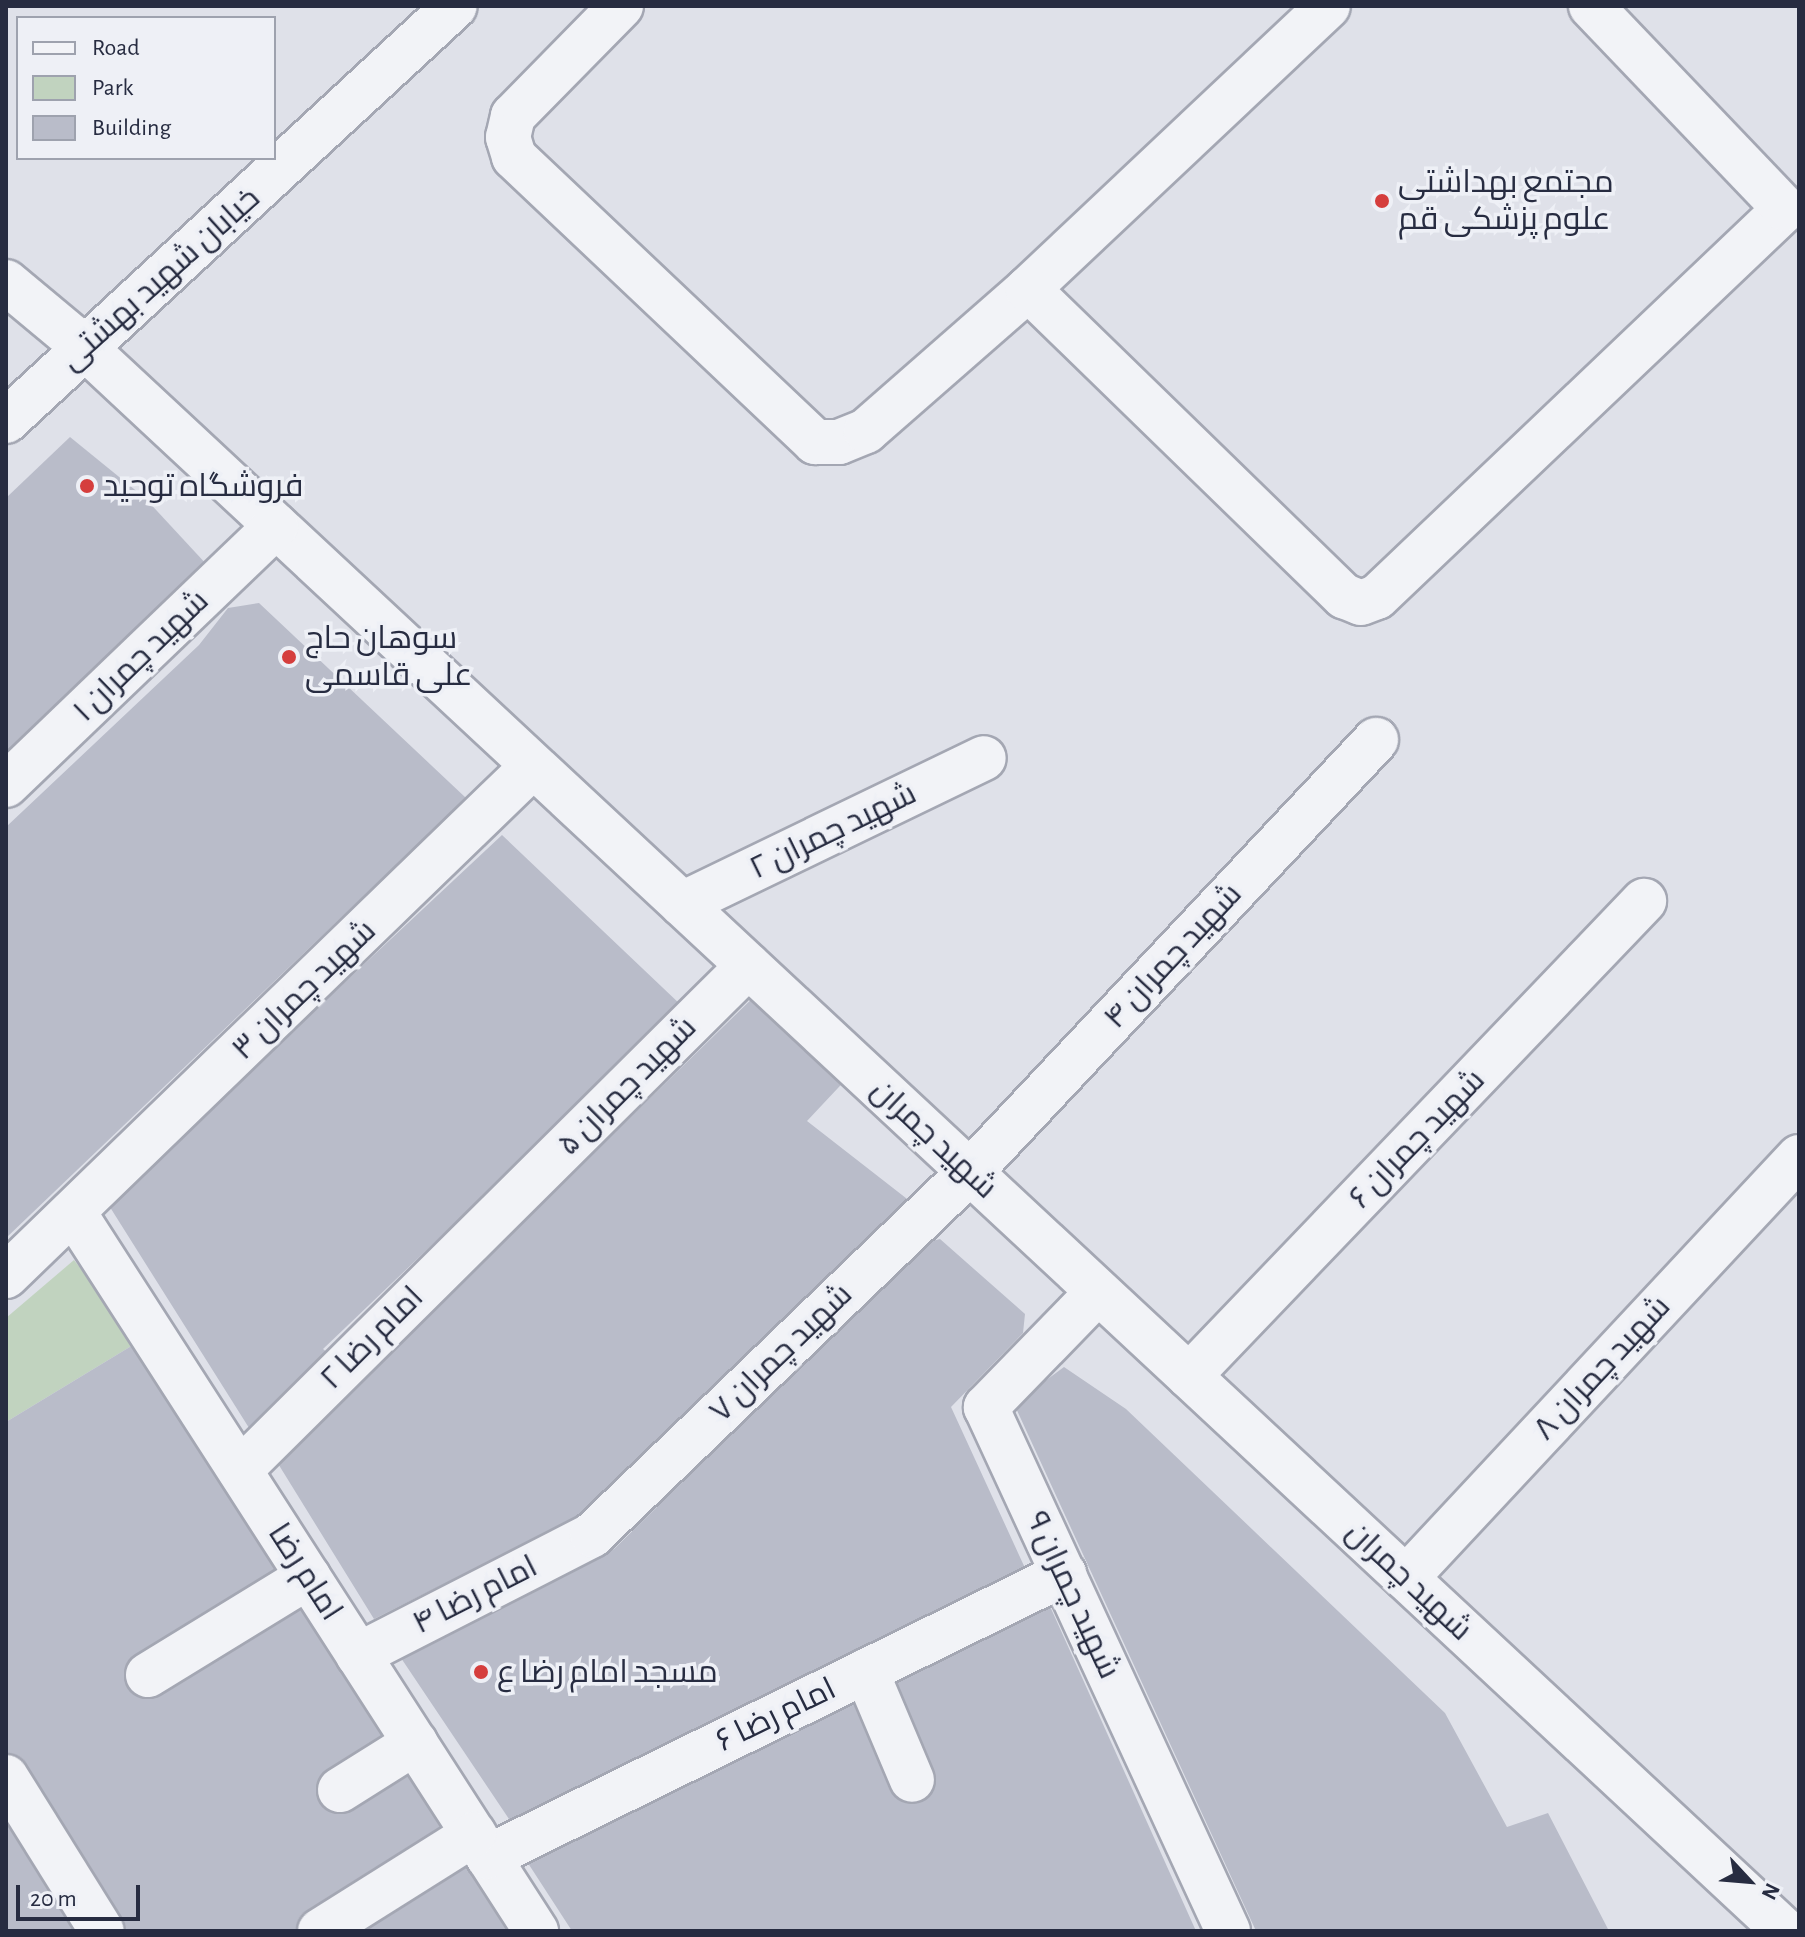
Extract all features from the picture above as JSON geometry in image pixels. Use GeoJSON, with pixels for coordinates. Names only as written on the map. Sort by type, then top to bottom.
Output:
{"type":"FeatureCollection","features":[{"type":"Feature","properties":{"kind":"street","name":"خیابان شهید بهشتی"},"geometry":{"type":"LineString","coordinates":[[6,421],[455,6]]}},
{"type":"Feature","properties":{"kind":"street"},"geometry":{"type":"LineString","coordinates":[[621,6],[513,116],[508,137],[514,157],[815,442],[839,442],[866,431],[1028,289],[1328,6]]}},
{"type":"Feature","properties":{"kind":"street"},"geometry":{"type":"LineString","coordinates":[[1028,289],[1344,596],[1361,603],[1377,597],[1792,217],[1591,6]]}},
{"type":"Feature","properties":{"kind":"street","name":"شهید چمران"},"geometry":{"type":"LineString","coordinates":[[6,282],[84,347],[1406,1578],[1778,1929]]}},
{"type":"Feature","properties":{"kind":"street","name":"شهید چمران ۱"},"geometry":{"type":"LineString","coordinates":[[6,785],[276,526]]}},
{"type":"Feature","properties":{"kind":"street","name":"شهید چمران ۴"},"geometry":{"type":"LineString","coordinates":[[970,1172],[1376,740]]}},
{"type":"Feature","properties":{"kind":"street","name":"شهید چمران ۲"},"geometry":{"type":"LineString","coordinates":[[682,904],[984,758]]}},
{"type":"Feature","properties":{"kind":"street","name":"شهید چمران ۳"},"geometry":{"type":"LineString","coordinates":[[6,1276],[533,766]]}},
{"type":"Feature","properties":{"kind":"street","name":"شهید چمران ۶"},"geometry":{"type":"LineString","coordinates":[[1189,1376],[1644,901]]}},
{"type":"Feature","properties":{"kind":"street","name":"شهید چمران ۵"},"geometry":{"type":"LineString","coordinates":[[505,1206],[748,966]]}},
{"type":"Feature","properties":{"kind":"street","name":"شهید چمران ۸"},"geometry":{"type":"LineString","coordinates":[[1406,1578],[1799,1157]]}},
{"type":"Feature","properties":{"kind":"street","name":"شهید چمران ۷"},"geometry":{"type":"LineString","coordinates":[[592,1535],[970,1172]]}},
{"type":"Feature","properties":{"kind":"street","name":"امام رضا ۲"},"geometry":{"type":"LineString","coordinates":[[240,1470],[505,1206]]}},
{"type":"Feature","properties":{"kind":"street","name":"امام رضا"},"geometry":{"type":"LineString","coordinates":[[74,1213],[536,1931]]}},
{"type":"Feature","properties":{"kind":"street","name":"شهید چمران ۹"},"geometry":{"type":"LineString","coordinates":[[1098,1292],[986,1407],[1228,1931]]}},
{"type":"Feature","properties":{"kind":"street","name":"امام رضا ۴"},"geometry":{"type":"LineString","coordinates":[[358,1655],[592,1535]]}},
{"type":"Feature","properties":{"kind":"street","name":"امام رضا ۶"},"geometry":{"type":"LineString","coordinates":[[320,1931],[481,1846],[866,1671],[1064,1574]]}},
{"type":"Feature","properties":{"kind":"street"},"geometry":{"type":"LineString","coordinates":[[148,1675],[308,1577]]}},
{"type":"Feature","properties":{"kind":"street"},"geometry":{"type":"LineString","coordinates":[[866,1671],[912,1780]]}},
{"type":"Feature","properties":{"kind":"street"},"geometry":{"type":"LineString","coordinates":[[340,1790],[415,1743]]}},
{"type":"Feature","properties":{"kind":"street"},"geometry":{"type":"LineString","coordinates":[[6,1777],[102,1931]]}},
{"type":"Feature","properties":{"kind":"green space"},"geometry":{"type":"Polygon","coordinates":[[[74,1260],[138,1342],[6,1422],[6,1318],[74,1260]]]}},
{"type":"Feature","properties":{"kind":"building"},"geometry":{"type":"Polygon","coordinates":[[[70,437],[145,498],[208,566],[6,760],[6,498],[70,437]]]}},
{"type":"Feature","properties":{"kind":"building"},"geometry":{"type":"Polygon","coordinates":[[[259,603],[466,798],[6,1238],[6,827],[199,645],[228,608],[259,603]]]}},
{"type":"Feature","properties":{"kind":"building"},"geometry":{"type":"Polygon","coordinates":[[[502,835],[682,1006],[323,1349],[337,1361],[256,1439],[108,1204],[502,835]]]}},
{"type":"Feature","properties":{"kind":"building"},"geometry":{"type":"Polygon","coordinates":[[[765,986],[853,1072],[807,1121],[911,1202],[583,1514],[374,1619],[277,1462],[765,986]]]}},
{"type":"Feature","properties":{"kind":"building"},"geometry":{"type":"Polygon","coordinates":[[[940,1239],[1025,1314],[1023,1333],[951,1407],[1031,1581],[511,1822],[401,1658],[407,1647],[614,1549],[928,1242],[940,1239]]]}},
{"type":"Feature","properties":{"kind":"building"},"geometry":{"type":"Polygon","coordinates":[[[138,1342],[229,1498],[238,1491],[279,1568],[133,1667],[300,1604],[445,1834],[296,1927],[298,1931],[119,1931],[6,1753],[6,1422],[138,1342]]]}},
{"type":"Feature","properties":{"kind":"building"},"geometry":{"type":"Polygon","coordinates":[[[1064,1367],[1126,1409],[1445,1713],[1507,1827],[1548,1813],[1609,1931],[1256,1931],[1014,1404],[1064,1367]]]}},
{"type":"Feature","properties":{"kind":"building"},"geometry":{"type":"Polygon","coordinates":[[[1044,1593],[1196,1931],[572,1931],[524,1857],[872,1696],[874,1679],[1044,1593]]]}},
{"type":"Feature","properties":{"kind":"building"},"geometry":{"type":"Polygon","coordinates":[[[6,1812],[81,1931],[6,1931],[6,1812]]]}},
{"type":"Feature","properties":{"kind":"building"},"geometry":{"type":"Polygon","coordinates":[[[466,1863],[509,1931],[353,1931],[466,1863]]]}},
{"type":"Feature","properties":{"kind":"place","name":"مجتمع بهداشتی علوم پزشکی قم"},"geometry":{"type":"Point","coordinates":[1382,201]}},
{"type":"Feature","properties":{"kind":"place","name":"فروشگاه توحید"},"geometry":{"type":"Point","coordinates":[87,486]}},
{"type":"Feature","properties":{"kind":"place","name":"سوهان حاج علی قاسمی"},"geometry":{"type":"Point","coordinates":[289,657]}},
{"type":"Feature","properties":{"kind":"place","name":"مسجد امام رضا ع"},"geometry":{"type":"Point","coordinates":[481,1672]}}]}
